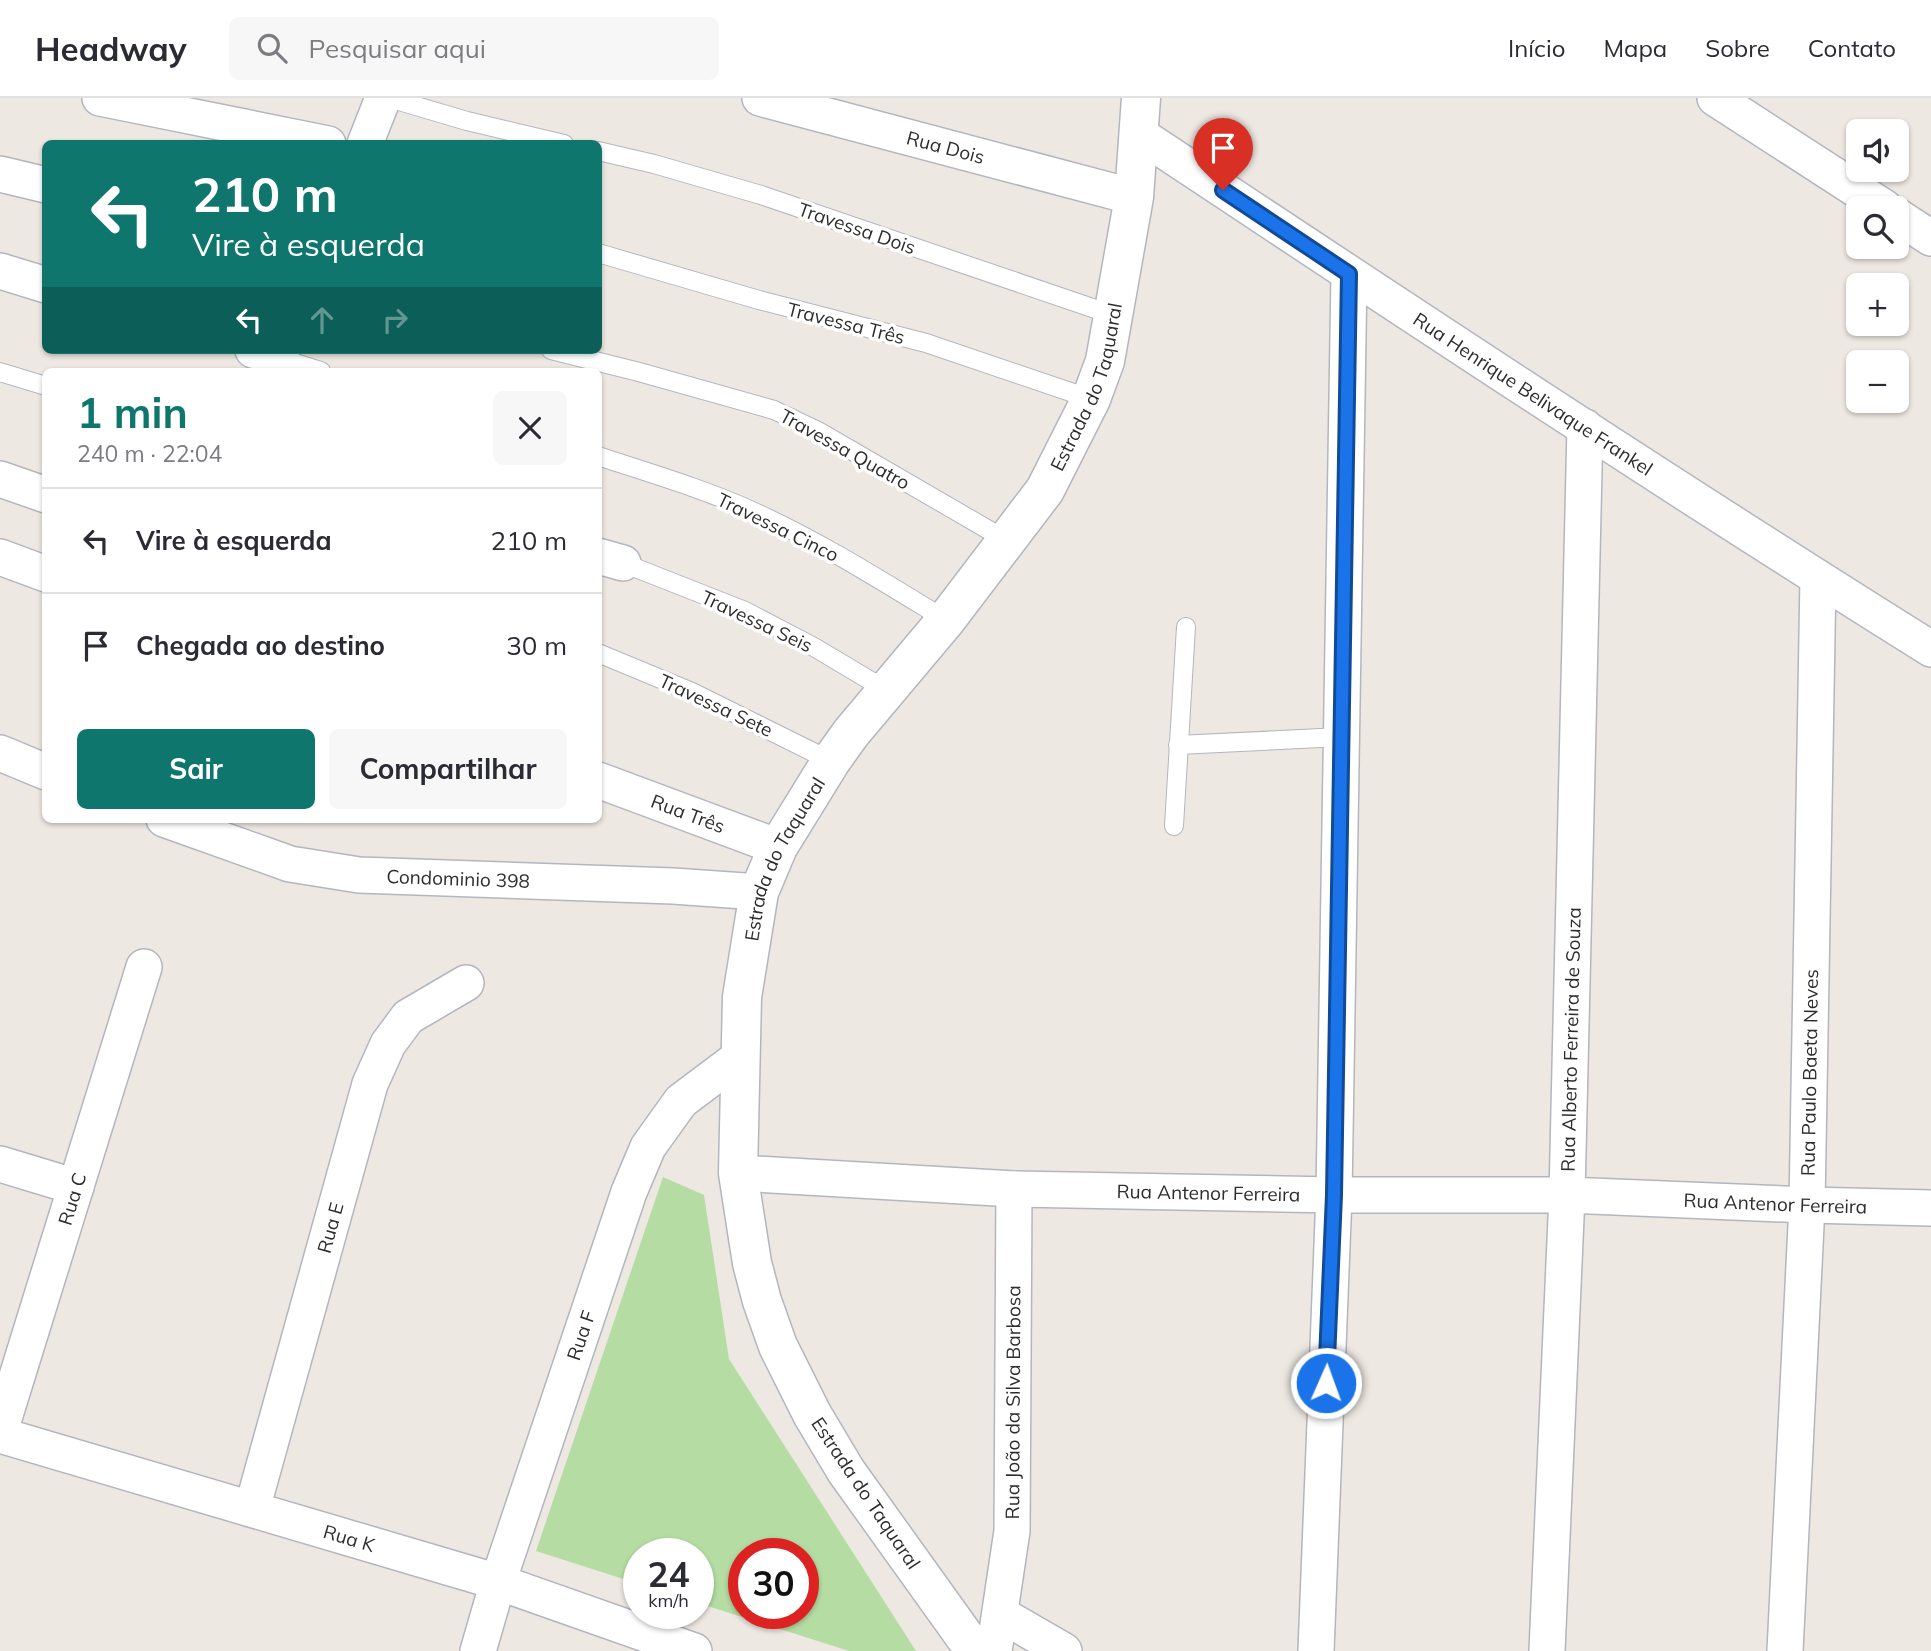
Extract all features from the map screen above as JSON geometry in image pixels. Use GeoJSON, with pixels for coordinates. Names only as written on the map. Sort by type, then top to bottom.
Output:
{"type":"FeatureCollection","features":[{"type":"Feature","properties":{"kind":"street"},"geometry":{"type":"LineString","coordinates":[[100,98],[308,140]]}},
{"type":"Feature","properties":{"kind":"street"},"geometry":{"type":"LineString","coordinates":[[367,140],[383,98]]}},
{"type":"Feature","properties":{"kind":"street","name":"Rua Dois"},"geometry":{"type":"LineString","coordinates":[[760,98],[1134,197]]}},
{"type":"Feature","properties":{"kind":"street"},"geometry":{"type":"LineString","coordinates":[[1715,98],[1866,196]]}},
{"type":"Feature","properties":{"kind":"street","name":"Estrada do Taquaral"},"geometry":{"type":"LineString","coordinates":[[975,1651],[846,1471],[812,1414],[779,1346],[762,1301],[752,1263],[738,1173],[742,997],[759,892],[778,847],[851,733],[946,620],[1045,490],[1091,399],[1105,361],[1134,197],[1140,116]]}},
{"type":"Feature","properties":{"kind":"street","name":"Rua Henrique Belivaque Frankel"},"geometry":{"type":"LineString","coordinates":[[1140,116],[1349,274],[1931,649]]}},
{"type":"Feature","properties":{"kind":"street"},"geometry":{"type":"LineString","coordinates":[[0,174],[42,184]]}},
{"type":"Feature","properties":{"kind":"street"},"geometry":{"type":"LineString","coordinates":[[1909,224],[1931,238]]}},
{"type":"Feature","properties":{"kind":"street"},"geometry":{"type":"LineString","coordinates":[[0,271],[42,284]]}},
{"type":"Feature","properties":{"kind":"street"},"geometry":{"type":"LineString","coordinates":[[1316,1651],[1334,1195],[1349,274]]}},
{"type":"Feature","properties":{"kind":"street","name":"Rua Alberto Ferreira de Souza"},"geometry":{"type":"LineString","coordinates":[[1547,1651],[1567,1195],[1585,427]]}},
{"type":"Feature","properties":{"kind":"street"},"geometry":{"type":"LineString","coordinates":[[0,479],[42,494]]}},
{"type":"Feature","properties":{"kind":"street"},"geometry":{"type":"LineString","coordinates":[[0,557],[42,573]]}},
{"type":"Feature","properties":{"kind":"street","name":"Rua Paulo Baeta Neves"},"geometry":{"type":"LineString","coordinates":[[1785,1651],[1807,1205],[1818,578]]}},
{"type":"Feature","properties":{"kind":"street"},"geometry":{"type":"LineString","coordinates":[[0,753],[42,770]]}},
{"type":"Feature","properties":{"kind":"street","name":"Rua Três"},"geometry":{"type":"LineString","coordinates":[[602,781],[778,847]]}},
{"type":"Feature","properties":{"kind":"street","name":"Condominio 398"},"geometry":{"type":"LineString","coordinates":[[175,823],[290,864],[359,875],[673,886],[759,892]]}},
{"type":"Feature","properties":{"kind":"street","name":"Rua C"},"geometry":{"type":"LineString","coordinates":[[0,1433],[144,967]]}},
{"type":"Feature","properties":{"kind":"street","name":"Rua E"},"geometry":{"type":"LineString","coordinates":[[252,1509],[370,1084],[388,1044],[408,1017],[466,983]]}},
{"type":"Feature","properties":{"kind":"street","name":"Rua F"},"geometry":{"type":"LineString","coordinates":[[478,1651],[498,1582],[629,1192],[648,1147],[681,1101],[741,1056]]}},
{"type":"Feature","properties":{"kind":"street"},"geometry":{"type":"LineString","coordinates":[[0,1164],[76,1187]]}},
{"type":"Feature","properties":{"kind":"street","name":"Rua Antenor Ferreira"},"geometry":{"type":"LineString","coordinates":[[738,1173],[1014,1189],[1334,1195],[1567,1195],[1931,1208]]}},
{"type":"Feature","properties":{"kind":"street","name":"Rua João da Silva Barbosa"},"geometry":{"type":"LineString","coordinates":[[994,1651],[1012,1531],[1014,1189]]}},
{"type":"Feature","properties":{"kind":"street","name":"Rua K"},"geometry":{"type":"LineString","coordinates":[[0,1433],[498,1582],[694,1651]]}},
{"type":"Feature","properties":{"kind":"street"},"geometry":{"type":"LineString","coordinates":[[1000,1614],[1064,1651]]}},
{"type":"Feature","properties":{"kind":"lane"},"geometry":{"type":"LineString","coordinates":[[389,98],[467,121],[547,140]]}},
{"type":"Feature","properties":{"kind":"lane","name":"Travessa Dois"},"geometry":{"type":"LineString","coordinates":[[602,152],[761,195],[1113,315]]}},
{"type":"Feature","properties":{"kind":"lane","name":"Travessa Três"},"geometry":{"type":"LineString","coordinates":[[602,254],[758,300],[926,344],[1091,399]]}},
{"type":"Feature","properties":{"kind":"lane","name":"Travessa Quatro"},"geometry":{"type":"LineString","coordinates":[[567,354],[774,410],[818,431],[1006,540]]}},
{"type":"Feature","properties":{"kind":"lane"},"geometry":{"type":"LineString","coordinates":[[275,358],[310,368]]}},
{"type":"Feature","properties":{"kind":"lane"},"geometry":{"type":"LineString","coordinates":[[0,372],[42,385]]}},
{"type":"Feature","properties":{"kind":"lane","name":"Travessa Cinco"},"geometry":{"type":"LineString","coordinates":[[602,457],[749,509],[824,547],[946,620]]}},
{"type":"Feature","properties":{"kind":"lane","name":"Travessa Seis"},"geometry":{"type":"LineString","coordinates":[[611,559],[745,611],[814,646],[886,690]]}},
{"type":"Feature","properties":{"kind":"lane"},"geometry":{"type":"LineString","coordinates":[[1174,826],[1186,627]]}},
{"type":"Feature","properties":{"kind":"lane","name":"Travessa Sete"},"geometry":{"type":"LineString","coordinates":[[602,655],[692,692],[831,761]]}},
{"type":"Feature","properties":{"kind":"lane"},"geometry":{"type":"LineString","coordinates":[[1178,745],[1341,737]]}},
{"type":"Feature","properties":{"kind":"green space"},"geometry":{"type":"Polygon","coordinates":[[[663,1177],[704,1195],[729,1359],[916,1651],[849,1651],[780,1629],[819,1629],[819,1538],[728,1538],[728,1613],[714,1608],[714,1538],[623,1538],[623,1579],[536,1551],[663,1177]]]}},
{"type":"Feature","properties":{"kind":"route"},"geometry":{"type":"LineString","coordinates":[[1223,190],[1349,274],[1334,1195],[1326,1383]]}}]}
